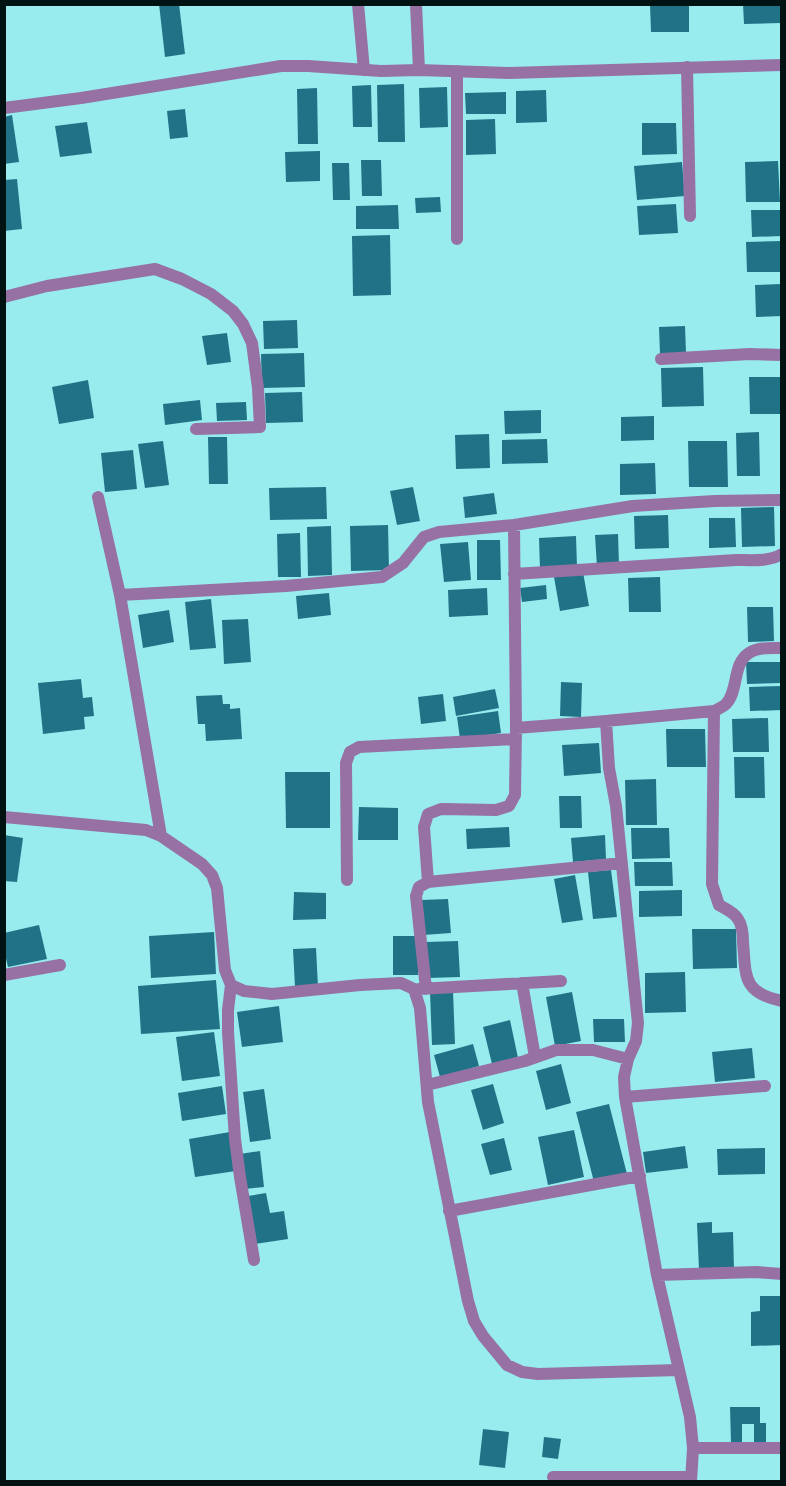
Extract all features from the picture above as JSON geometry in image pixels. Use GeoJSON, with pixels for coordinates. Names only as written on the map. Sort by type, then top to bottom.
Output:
{"type":"FeatureCollection","features":[{"type":"Feature","properties":{"kind":"street"},"geometry":{"type":"LineString","coordinates":[[358,4],[364,70]]}},
{"type":"Feature","properties":{"kind":"street"},"geometry":{"type":"LineString","coordinates":[[416,4],[419,70]]}},
{"type":"Feature","properties":{"kind":"street"},"geometry":{"type":"LineString","coordinates":[[4,108],[281,66],[381,71],[509,73],[782,65]]}},
{"type":"Feature","properties":{"kind":"street"},"geometry":{"type":"LineString","coordinates":[[687,67],[690,216]]}},
{"type":"Feature","properties":{"kind":"street"},"geometry":{"type":"LineString","coordinates":[[457,240],[458,71]]}},
{"type":"Feature","properties":{"kind":"street"},"geometry":{"type":"LineString","coordinates":[[4,297],[47,286],[155,269],[182,279],[211,294],[233,311],[243,324],[252,343],[260,427],[196,429]]}},
{"type":"Feature","properties":{"kind":"street"},"geometry":{"type":"LineString","coordinates":[[661,358],[782,355]]}},
{"type":"Feature","properties":{"kind":"street"},"geometry":{"type":"LineString","coordinates":[[98,497],[120,595],[160,836]]}},
{"type":"Feature","properties":{"kind":"street"},"geometry":{"type":"LineString","coordinates":[[120,595],[286,586],[382,577],[403,563],[424,537],[439,532],[514,525],[633,506],[782,500]]}},
{"type":"Feature","properties":{"kind":"street"},"geometry":{"type":"LineString","coordinates":[[428,882],[424,827],[428,814],[441,809],[496,810],[509,806],[515,795],[514,525]]}},
{"type":"Feature","properties":{"kind":"street"},"geometry":{"type":"LineString","coordinates":[[514,574],[768,560],[782,554]]}},
{"type":"Feature","properties":{"kind":"street"},"geometry":{"type":"LineString","coordinates":[[347,880],[345,763],[350,752],[359,747],[516,733],[606,721],[714,711],[726,705],[733,693],[739,668],[749,652],[761,648],[782,648]]}},
{"type":"Feature","properties":{"kind":"street"},"geometry":{"type":"LineString","coordinates":[[714,711],[712,884],[719,905],[733,913],[740,921],[746,974],[752,988],[764,997],[782,1001]]}},
{"type":"Feature","properties":{"kind":"street"},"geometry":{"type":"LineString","coordinates":[[553,1477],[691,1479],[693,1448],[690,1417],[657,1275],[625,1097],[624,1077],[628,1059],[636,1041],[638,1023],[616,806],[609,768],[606,721]]}},
{"type":"Feature","properties":{"kind":"street"},"geometry":{"type":"LineString","coordinates":[[4,817],[146,830],[160,836],[202,864],[212,875],[217,888],[225,970],[231,985],[228,1032],[235,1139],[254,1260]]}},
{"type":"Feature","properties":{"kind":"street"},"geometry":{"type":"LineString","coordinates":[[622,863],[428,882],[419,887],[416,896],[420,1008],[427,1085],[434,1134],[468,1301],[474,1321],[483,1336],[507,1365],[522,1372],[538,1374],[679,1370]]}},
{"type":"Feature","properties":{"kind":"street"},"geometry":{"type":"LineString","coordinates":[[4,975],[60,965]]}},
{"type":"Feature","properties":{"kind":"street"},"geometry":{"type":"LineString","coordinates":[[231,985],[244,992],[272,994],[391,983],[401,983],[420,989],[561,981]]}},
{"type":"Feature","properties":{"kind":"street"},"geometry":{"type":"LineString","coordinates":[[522,983],[534,1058]]}},
{"type":"Feature","properties":{"kind":"street"},"geometry":{"type":"LineString","coordinates":[[427,1085],[534,1058],[556,1050],[593,1050],[628,1059]]}},
{"type":"Feature","properties":{"kind":"street"},"geometry":{"type":"LineString","coordinates":[[625,1097],[765,1086]]}},
{"type":"Feature","properties":{"kind":"street"},"geometry":{"type":"LineString","coordinates":[[449,1210],[640,1176]]}},
{"type":"Feature","properties":{"kind":"street"},"geometry":{"type":"LineString","coordinates":[[657,1275],[756,1272],[782,1274]]}},
{"type":"Feature","properties":{"kind":"street"},"geometry":{"type":"LineString","coordinates":[[693,1448],[782,1448]]}},
{"type":"Feature","properties":{"kind":"building"},"geometry":{"type":"Polygon","coordinates":[[[159,4],[179,4],[185,54],[165,57],[159,4]]]}},
{"type":"Feature","properties":{"kind":"building"},"geometry":{"type":"Polygon","coordinates":[[[650,4],[689,4],[689,32],[651,32],[650,4]]]}},
{"type":"Feature","properties":{"kind":"building"},"geometry":{"type":"Polygon","coordinates":[[[743,4],[782,4],[782,23],[744,24],[743,4]]]}},
{"type":"Feature","properties":{"kind":"building"},"geometry":{"type":"Polygon","coordinates":[[[404,84],[405,142],[378,142],[377,85],[404,84]]]}},
{"type":"Feature","properties":{"kind":"building"},"geometry":{"type":"Polygon","coordinates":[[[371,85],[372,127],[353,127],[352,86],[371,85]]]}},
{"type":"Feature","properties":{"kind":"building"},"geometry":{"type":"Polygon","coordinates":[[[447,87],[448,127],[420,128],[419,88],[447,87]]]}},
{"type":"Feature","properties":{"kind":"building"},"geometry":{"type":"Polygon","coordinates":[[[317,88],[318,144],[298,144],[297,89],[317,88]]]}},
{"type":"Feature","properties":{"kind":"building"},"geometry":{"type":"Polygon","coordinates":[[[546,90],[547,122],[516,123],[516,91],[546,90]]]}},
{"type":"Feature","properties":{"kind":"building"},"geometry":{"type":"Polygon","coordinates":[[[506,92],[506,114],[466,114],[465,93],[506,92]]]}},
{"type":"Feature","properties":{"kind":"building"},"geometry":{"type":"Polygon","coordinates":[[[185,109],[188,137],[170,139],[167,111],[185,109]]]}},
{"type":"Feature","properties":{"kind":"building"},"geometry":{"type":"Polygon","coordinates":[[[12,115],[19,162],[4,164],[4,117],[12,115]]]}},
{"type":"Feature","properties":{"kind":"building"},"geometry":{"type":"Polygon","coordinates":[[[495,119],[496,154],[466,155],[466,120],[495,119]]]}},
{"type":"Feature","properties":{"kind":"building"},"geometry":{"type":"Polygon","coordinates":[[[87,122],[92,153],[60,157],[55,126],[87,122]]]}},
{"type":"Feature","properties":{"kind":"building"},"geometry":{"type":"Polygon","coordinates":[[[642,123],[676,123],[677,154],[642,155],[642,123]]]}},
{"type":"Feature","properties":{"kind":"building"},"geometry":{"type":"Polygon","coordinates":[[[320,151],[320,181],[286,182],[285,152],[320,151]]]}},
{"type":"Feature","properties":{"kind":"building"},"geometry":{"type":"Polygon","coordinates":[[[361,160],[381,160],[382,196],[362,196],[361,160]]]}},
{"type":"Feature","properties":{"kind":"building"},"geometry":{"type":"Polygon","coordinates":[[[778,161],[780,202],[746,202],[745,162],[778,161]]]}},
{"type":"Feature","properties":{"kind":"building"},"geometry":{"type":"Polygon","coordinates":[[[682,162],[685,196],[637,200],[634,166],[682,162]]]}},
{"type":"Feature","properties":{"kind":"building"},"geometry":{"type":"Polygon","coordinates":[[[332,163],[349,163],[350,200],[333,200],[332,163]]]}},
{"type":"Feature","properties":{"kind":"building"},"geometry":{"type":"Polygon","coordinates":[[[17,179],[22,229],[4,231],[4,180],[17,179]]]}},
{"type":"Feature","properties":{"kind":"building"},"geometry":{"type":"Polygon","coordinates":[[[440,197],[441,212],[416,213],[415,198],[440,197]]]}},
{"type":"Feature","properties":{"kind":"building"},"geometry":{"type":"Polygon","coordinates":[[[676,204],[678,233],[639,235],[637,206],[676,204]]]}},
{"type":"Feature","properties":{"kind":"building"},"geometry":{"type":"Polygon","coordinates":[[[398,205],[399,229],[356,229],[356,206],[398,205]]]}},
{"type":"Feature","properties":{"kind":"building"},"geometry":{"type":"Polygon","coordinates":[[[751,210],[782,210],[782,236],[752,237],[751,210]]]}},
{"type":"Feature","properties":{"kind":"building"},"geometry":{"type":"Polygon","coordinates":[[[390,235],[391,295],[353,296],[352,236],[390,235]]]}},
{"type":"Feature","properties":{"kind":"building"},"geometry":{"type":"Polygon","coordinates":[[[782,241],[782,272],[747,272],[746,242],[782,241]]]}},
{"type":"Feature","properties":{"kind":"building"},"geometry":{"type":"Polygon","coordinates":[[[782,284],[782,316],[756,317],[755,285],[782,284]]]}},
{"type":"Feature","properties":{"kind":"building"},"geometry":{"type":"Polygon","coordinates":[[[297,320],[298,348],[264,349],[263,321],[297,320]]]}},
{"type":"Feature","properties":{"kind":"building"},"geometry":{"type":"Polygon","coordinates":[[[685,326],[686,353],[660,354],[659,327],[685,326]]]}},
{"type":"Feature","properties":{"kind":"building"},"geometry":{"type":"Polygon","coordinates":[[[227,333],[231,362],[207,365],[202,336],[227,333]]]}},
{"type":"Feature","properties":{"kind":"building"},"geometry":{"type":"Polygon","coordinates":[[[304,353],[305,387],[262,388],[261,354],[304,353]]]}},
{"type":"Feature","properties":{"kind":"building"},"geometry":{"type":"Polygon","coordinates":[[[703,367],[704,406],[662,407],[661,368],[703,367]]]}},
{"type":"Feature","properties":{"kind":"building"},"geometry":{"type":"Polygon","coordinates":[[[749,377],[781,377],[782,414],[750,414],[749,377]]]}},
{"type":"Feature","properties":{"kind":"building"},"geometry":{"type":"Polygon","coordinates":[[[88,380],[94,418],[59,424],[52,387],[88,380]]]}},
{"type":"Feature","properties":{"kind":"building"},"geometry":{"type":"Polygon","coordinates":[[[302,392],[303,422],[266,423],[265,393],[302,392]]]}},
{"type":"Feature","properties":{"kind":"building"},"geometry":{"type":"Polygon","coordinates":[[[200,400],[202,420],[165,425],[163,404],[200,400]]]}},
{"type":"Feature","properties":{"kind":"building"},"geometry":{"type":"Polygon","coordinates":[[[246,402],[247,420],[217,421],[216,403],[246,402]]]}},
{"type":"Feature","properties":{"kind":"building"},"geometry":{"type":"Polygon","coordinates":[[[541,410],[541,433],[505,434],[504,411],[541,410]]]}},
{"type":"Feature","properties":{"kind":"building"},"geometry":{"type":"Polygon","coordinates":[[[654,416],[654,440],[621,441],[621,417],[654,416]]]}},
{"type":"Feature","properties":{"kind":"building"},"geometry":{"type":"Polygon","coordinates":[[[759,432],[760,476],[737,476],[736,433],[759,432]]]}},
{"type":"Feature","properties":{"kind":"building"},"geometry":{"type":"Polygon","coordinates":[[[489,434],[490,468],[456,469],[455,435],[489,434]]]}},
{"type":"Feature","properties":{"kind":"building"},"geometry":{"type":"Polygon","coordinates":[[[208,437],[227,437],[228,484],[209,484],[208,437]]]}},
{"type":"Feature","properties":{"kind":"building"},"geometry":{"type":"Polygon","coordinates":[[[547,439],[548,463],[502,464],[502,440],[547,439]]]}},
{"type":"Feature","properties":{"kind":"building"},"geometry":{"type":"Polygon","coordinates":[[[163,441],[169,485],[145,488],[138,444],[163,441]]]}},
{"type":"Feature","properties":{"kind":"building"},"geometry":{"type":"Polygon","coordinates":[[[688,441],[727,441],[728,487],[689,487],[688,441]]]}},
{"type":"Feature","properties":{"kind":"building"},"geometry":{"type":"Polygon","coordinates":[[[133,450],[137,489],[105,492],[101,453],[133,450]]]}},
{"type":"Feature","properties":{"kind":"building"},"geometry":{"type":"Polygon","coordinates":[[[655,463],[656,494],[620,495],[620,464],[655,463]]]}},
{"type":"Feature","properties":{"kind":"building"},"geometry":{"type":"Polygon","coordinates":[[[326,487],[327,519],[270,520],[269,488],[326,487]]]}},
{"type":"Feature","properties":{"kind":"building"},"geometry":{"type":"Polygon","coordinates":[[[413,487],[420,521],[397,525],[390,491],[413,487]]]}},
{"type":"Feature","properties":{"kind":"building"},"geometry":{"type":"Polygon","coordinates":[[[494,493],[497,514],[465,518],[463,497],[494,493]]]}},
{"type":"Feature","properties":{"kind":"building"},"geometry":{"type":"Polygon","coordinates":[[[774,507],[775,546],[742,547],[741,508],[774,507]]]}},
{"type":"Feature","properties":{"kind":"building"},"geometry":{"type":"Polygon","coordinates":[[[668,515],[669,548],[635,549],[634,516],[668,515]]]}},
{"type":"Feature","properties":{"kind":"building"},"geometry":{"type":"Polygon","coordinates":[[[709,518],[735,518],[736,547],[709,548],[709,518]]]}},
{"type":"Feature","properties":{"kind":"building"},"geometry":{"type":"Polygon","coordinates":[[[388,525],[389,570],[351,571],[350,526],[388,525]]]}},
{"type":"Feature","properties":{"kind":"building"},"geometry":{"type":"Polygon","coordinates":[[[331,526],[332,575],[308,576],[307,527],[331,526]]]}},
{"type":"Feature","properties":{"kind":"building"},"geometry":{"type":"Polygon","coordinates":[[[300,533],[301,577],[278,577],[277,534],[300,533]]]}},
{"type":"Feature","properties":{"kind":"building"},"geometry":{"type":"Polygon","coordinates":[[[618,534],[619,566],[597,567],[595,535],[618,534]]]}},
{"type":"Feature","properties":{"kind":"building"},"geometry":{"type":"Polygon","coordinates":[[[576,536],[577,567],[540,569],[539,538],[576,536]]]}},
{"type":"Feature","properties":{"kind":"building"},"geometry":{"type":"Polygon","coordinates":[[[477,540],[500,540],[501,580],[477,580],[477,540]]]}},
{"type":"Feature","properties":{"kind":"building"},"geometry":{"type":"Polygon","coordinates":[[[468,542],[471,580],[444,582],[440,544],[468,542]]]}},
{"type":"Feature","properties":{"kind":"building"},"geometry":{"type":"Polygon","coordinates":[[[583,572],[589,606],[560,611],[554,577],[583,572]]]}},
{"type":"Feature","properties":{"kind":"building"},"geometry":{"type":"Polygon","coordinates":[[[660,577],[661,612],[629,612],[628,578],[660,577]]]}},
{"type":"Feature","properties":{"kind":"building"},"geometry":{"type":"Polygon","coordinates":[[[546,585],[547,599],[522,602],[520,588],[546,585]]]}},
{"type":"Feature","properties":{"kind":"building"},"geometry":{"type":"Polygon","coordinates":[[[487,588],[488,615],[449,617],[448,590],[487,588]]]}},
{"type":"Feature","properties":{"kind":"building"},"geometry":{"type":"Polygon","coordinates":[[[329,593],[331,615],[298,619],[296,596],[329,593]]]}},
{"type":"Feature","properties":{"kind":"building"},"geometry":{"type":"Polygon","coordinates":[[[211,599],[216,648],[190,650],[185,602],[211,599]]]}},
{"type":"Feature","properties":{"kind":"building"},"geometry":{"type":"Polygon","coordinates":[[[747,607],[773,607],[774,641],[748,642],[747,607]]]}},
{"type":"Feature","properties":{"kind":"building"},"geometry":{"type":"Polygon","coordinates":[[[169,610],[174,642],[143,648],[138,615],[169,610]]]}},
{"type":"Feature","properties":{"kind":"building"},"geometry":{"type":"Polygon","coordinates":[[[248,619],[251,662],[224,664],[222,620],[248,619]]]}},
{"type":"Feature","properties":{"kind":"building"},"geometry":{"type":"Polygon","coordinates":[[[746,662],[780,662],[781,683],[747,684],[746,662]]]}},
{"type":"Feature","properties":{"kind":"building"},"geometry":{"type":"Polygon","coordinates":[[[81,679],[83,698],[92,697],[94,716],[84,717],[85,729],[43,734],[38,683],[81,679]]]}},
{"type":"Feature","properties":{"kind":"building"},"geometry":{"type":"Polygon","coordinates":[[[561,682],[582,683],[581,717],[560,716],[561,682]]]}},
{"type":"Feature","properties":{"kind":"building"},"geometry":{"type":"Polygon","coordinates":[[[782,686],[782,710],[750,711],[749,687],[782,686]]]}},
{"type":"Feature","properties":{"kind":"building"},"geometry":{"type":"Polygon","coordinates":[[[495,689],[499,708],[456,716],[453,697],[495,689]]]}},
{"type":"Feature","properties":{"kind":"building"},"geometry":{"type":"Polygon","coordinates":[[[443,694],[446,721],[421,724],[418,697],[443,694]]]}},
{"type":"Feature","properties":{"kind":"building"},"geometry":{"type":"Polygon","coordinates":[[[222,695],[223,704],[230,704],[230,709],[240,708],[242,739],[206,741],[205,724],[198,724],[196,696],[222,695]]]}},
{"type":"Feature","properties":{"kind":"building"},"geometry":{"type":"Polygon","coordinates":[[[498,711],[501,733],[460,739],[457,717],[498,711]]]}},
{"type":"Feature","properties":{"kind":"building"},"geometry":{"type":"Polygon","coordinates":[[[768,718],[769,752],[733,752],[732,719],[768,718]]]}},
{"type":"Feature","properties":{"kind":"building"},"geometry":{"type":"Polygon","coordinates":[[[666,729],[705,729],[706,767],[667,767],[666,729]]]}},
{"type":"Feature","properties":{"kind":"building"},"geometry":{"type":"Polygon","coordinates":[[[599,743],[601,773],[564,776],[562,745],[599,743]]]}},
{"type":"Feature","properties":{"kind":"building"},"geometry":{"type":"Polygon","coordinates":[[[734,757],[764,757],[765,798],[735,798],[734,757]]]}},
{"type":"Feature","properties":{"kind":"building"},"geometry":{"type":"Polygon","coordinates":[[[285,772],[330,772],[330,828],[286,828],[285,772]]]}},
{"type":"Feature","properties":{"kind":"building"},"geometry":{"type":"Polygon","coordinates":[[[656,779],[657,825],[626,825],[625,780],[656,779]]]}},
{"type":"Feature","properties":{"kind":"building"},"geometry":{"type":"Polygon","coordinates":[[[559,796],[581,796],[582,828],[560,828],[559,796]]]}},
{"type":"Feature","properties":{"kind":"building"},"geometry":{"type":"Polygon","coordinates":[[[359,807],[398,808],[398,840],[358,840],[359,807]]]}},
{"type":"Feature","properties":{"kind":"building"},"geometry":{"type":"Polygon","coordinates":[[[509,827],[510,847],[467,849],[466,829],[509,827]]]}},
{"type":"Feature","properties":{"kind":"building"},"geometry":{"type":"Polygon","coordinates":[[[631,828],[669,828],[670,858],[632,859],[631,828]]]}},
{"type":"Feature","properties":{"kind":"building"},"geometry":{"type":"Polygon","coordinates":[[[4,835],[23,838],[17,882],[4,881],[4,835]]]}},
{"type":"Feature","properties":{"kind":"building"},"geometry":{"type":"Polygon","coordinates":[[[605,835],[606,859],[573,862],[571,838],[605,835]]]}},
{"type":"Feature","properties":{"kind":"building"},"geometry":{"type":"Polygon","coordinates":[[[634,862],[672,862],[673,886],[635,886],[634,862]]]}},
{"type":"Feature","properties":{"kind":"building"},"geometry":{"type":"Polygon","coordinates":[[[611,870],[617,917],[593,919],[588,872],[611,870]]]}},
{"type":"Feature","properties":{"kind":"building"},"geometry":{"type":"Polygon","coordinates":[[[575,875],[583,920],[562,923],[554,879],[575,875]]]}},
{"type":"Feature","properties":{"kind":"building"},"geometry":{"type":"Polygon","coordinates":[[[682,890],[682,916],[639,917],[639,891],[682,890]]]}},
{"type":"Feature","properties":{"kind":"building"},"geometry":{"type":"Polygon","coordinates":[[[294,892],[326,893],[326,919],[293,920],[294,892]]]}},
{"type":"Feature","properties":{"kind":"building"},"geometry":{"type":"Polygon","coordinates":[[[448,899],[451,933],[423,935],[421,900],[448,899]]]}},
{"type":"Feature","properties":{"kind":"building"},"geometry":{"type":"Polygon","coordinates":[[[39,925],[47,959],[8,967],[4,950],[4,933],[39,925]]]}},
{"type":"Feature","properties":{"kind":"building"},"geometry":{"type":"Polygon","coordinates":[[[692,929],[736,929],[737,968],[693,969],[692,929]]]}},
{"type":"Feature","properties":{"kind":"building"},"geometry":{"type":"Polygon","coordinates":[[[214,932],[216,974],[151,978],[149,936],[214,932]]]}},
{"type":"Feature","properties":{"kind":"building"},"geometry":{"type":"Polygon","coordinates":[[[393,936],[418,936],[418,975],[393,975],[393,936]]]}},
{"type":"Feature","properties":{"kind":"building"},"geometry":{"type":"Polygon","coordinates":[[[458,941],[460,977],[428,978],[426,942],[458,941]]]}},
{"type":"Feature","properties":{"kind":"building"},"geometry":{"type":"Polygon","coordinates":[[[316,948],[318,987],[295,987],[293,949],[316,948]]]}},
{"type":"Feature","properties":{"kind":"building"},"geometry":{"type":"Polygon","coordinates":[[[685,972],[686,1012],[645,1013],[645,973],[685,972]]]}},
{"type":"Feature","properties":{"kind":"building"},"geometry":{"type":"Polygon","coordinates":[[[216,980],[220,1029],[141,1034],[138,986],[216,980]]]}},
{"type":"Feature","properties":{"kind":"building"},"geometry":{"type":"Polygon","coordinates":[[[453,991],[455,1044],[432,1045],[430,992],[453,991]]]}},
{"type":"Feature","properties":{"kind":"building"},"geometry":{"type":"Polygon","coordinates":[[[572,992],[581,1041],[555,1046],[546,997],[572,992]]]}},
{"type":"Feature","properties":{"kind":"building"},"geometry":{"type":"Polygon","coordinates":[[[279,1006],[283,1042],[242,1047],[237,1012],[279,1006]]]}},
{"type":"Feature","properties":{"kind":"building"},"geometry":{"type":"Polygon","coordinates":[[[593,1019],[624,1019],[625,1042],[594,1042],[593,1019]]]}},
{"type":"Feature","properties":{"kind":"building"},"geometry":{"type":"Polygon","coordinates":[[[510,1020],[518,1058],[492,1064],[483,1027],[510,1020]]]}},
{"type":"Feature","properties":{"kind":"building"},"geometry":{"type":"Polygon","coordinates":[[[214,1032],[220,1076],[182,1081],[176,1037],[214,1032]]]}},
{"type":"Feature","properties":{"kind":"building"},"geometry":{"type":"Polygon","coordinates":[[[473,1044],[479,1066],[440,1077],[434,1055],[473,1044]]]}},
{"type":"Feature","properties":{"kind":"building"},"geometry":{"type":"Polygon","coordinates":[[[752,1048],[755,1078],[715,1082],[712,1052],[752,1048]]]}},
{"type":"Feature","properties":{"kind":"building"},"geometry":{"type":"Polygon","coordinates":[[[561,1064],[571,1103],[546,1110],[536,1071],[561,1064]]]}},
{"type":"Feature","properties":{"kind":"building"},"geometry":{"type":"Polygon","coordinates":[[[493,1084],[504,1123],[483,1130],[471,1090],[493,1084]]]}},
{"type":"Feature","properties":{"kind":"building"},"geometry":{"type":"Polygon","coordinates":[[[222,1086],[226,1114],[182,1121],[178,1093],[222,1086]]]}},
{"type":"Feature","properties":{"kind":"building"},"geometry":{"type":"Polygon","coordinates":[[[264,1089],[271,1139],[250,1142],[243,1092],[264,1089]]]}},
{"type":"Feature","properties":{"kind":"building"},"geometry":{"type":"Polygon","coordinates":[[[609,1104],[627,1174],[594,1182],[576,1112],[609,1104]]]}},
{"type":"Feature","properties":{"kind":"building"},"geometry":{"type":"Polygon","coordinates":[[[574,1130],[584,1177],[548,1185],[538,1137],[574,1130]]]}},
{"type":"Feature","properties":{"kind":"building"},"geometry":{"type":"Polygon","coordinates":[[[230,1132],[236,1171],[195,1177],[189,1139],[230,1132]]]}},
{"type":"Feature","properties":{"kind":"building"},"geometry":{"type":"Polygon","coordinates":[[[504,1138],[512,1170],[490,1175],[481,1144],[504,1138]]]}},
{"type":"Feature","properties":{"kind":"building"},"geometry":{"type":"Polygon","coordinates":[[[685,1146],[688,1168],[646,1173],[643,1152],[685,1146]]]}},
{"type":"Feature","properties":{"kind":"building"},"geometry":{"type":"Polygon","coordinates":[[[765,1148],[765,1174],[718,1175],[717,1149],[765,1148]]]}},
{"type":"Feature","properties":{"kind":"building"},"geometry":{"type":"Polygon","coordinates":[[[260,1151],[264,1187],[245,1189],[240,1154],[260,1151]]]}},
{"type":"Feature","properties":{"kind":"building"},"geometry":{"type":"Polygon","coordinates":[[[266,1193],[270,1213],[284,1211],[288,1239],[255,1244],[248,1196],[266,1193]]]}},
{"type":"Feature","properties":{"kind":"building"},"geometry":{"type":"Polygon","coordinates":[[[712,1222],[712,1233],[733,1232],[734,1269],[699,1270],[697,1223],[712,1222]]]}},
{"type":"Feature","properties":{"kind":"building"},"geometry":{"type":"Polygon","coordinates":[[[760,1296],[782,1296],[782,1345],[751,1346],[751,1312],[760,1311],[760,1296]]]}},
{"type":"Feature","properties":{"kind":"building"},"geometry":{"type":"Polygon","coordinates":[[[730,1407],[760,1407],[760,1423],[766,1423],[766,1443],[754,1443],[754,1424],[742,1424],[742,1443],[731,1443],[730,1407]]]}},
{"type":"Feature","properties":{"kind":"building"},"geometry":{"type":"Polygon","coordinates":[[[483,1429],[509,1432],[505,1468],[479,1465],[483,1429]]]}},
{"type":"Feature","properties":{"kind":"building"},"geometry":{"type":"Polygon","coordinates":[[[544,1437],[561,1439],[558,1459],[542,1457],[544,1437]]]}}]}
